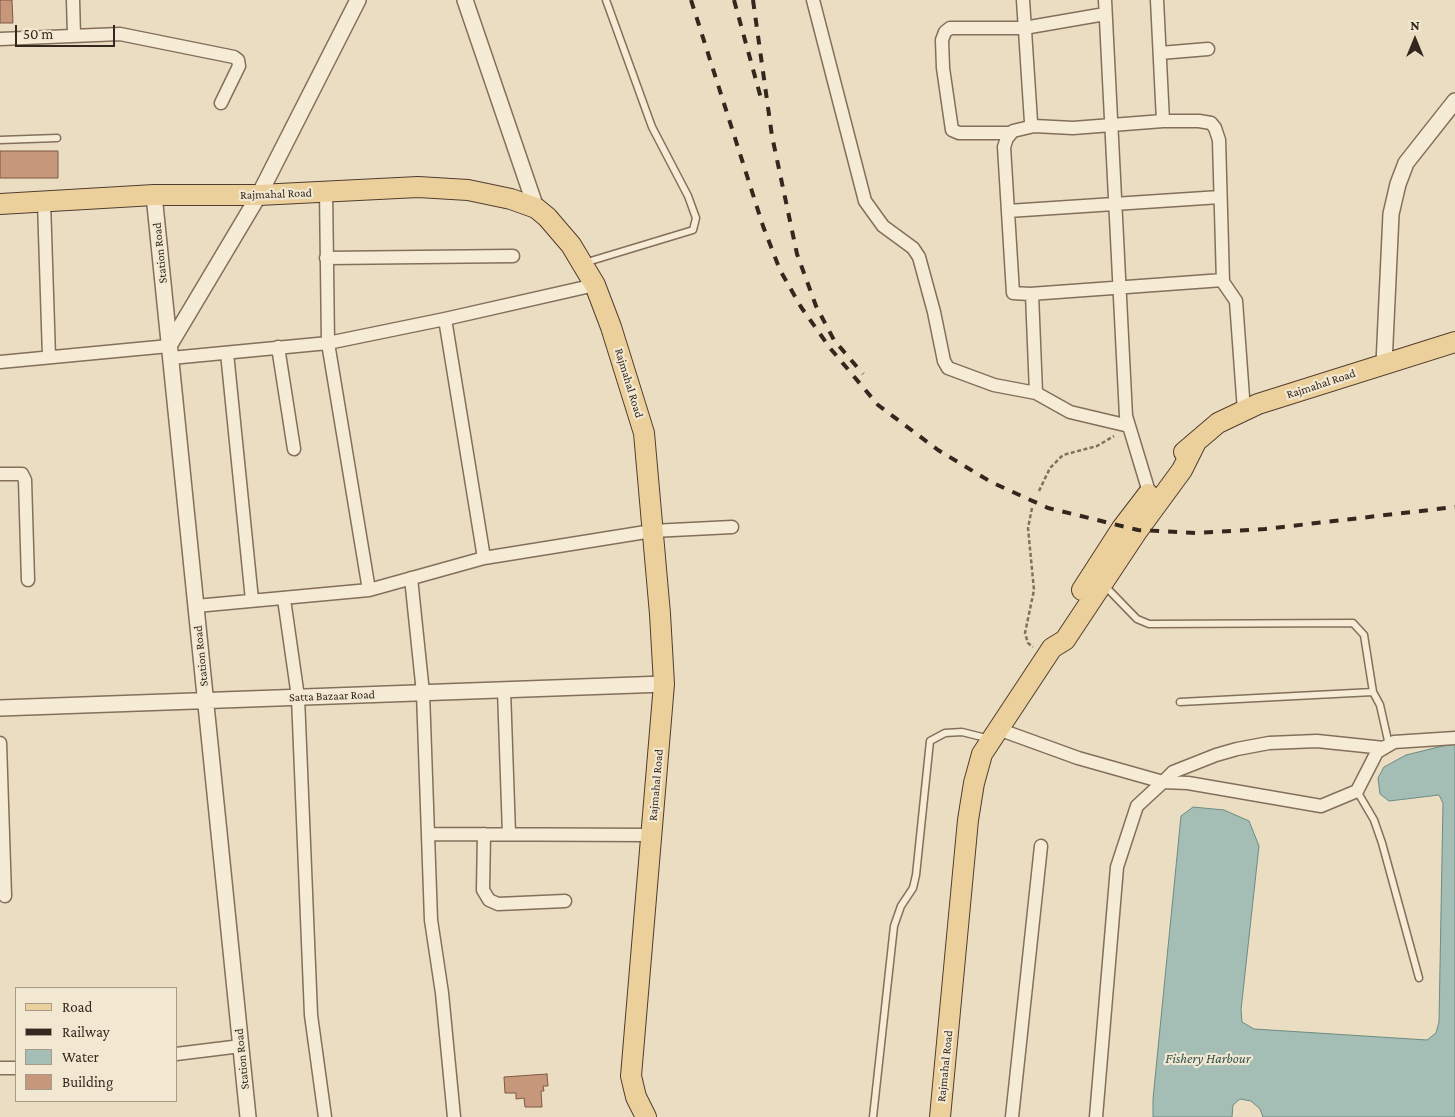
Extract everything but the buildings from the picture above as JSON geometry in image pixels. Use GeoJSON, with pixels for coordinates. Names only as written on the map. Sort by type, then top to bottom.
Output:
{"type":"FeatureCollection","features":[{"type":"Feature","properties":{"kind":"main road","name":"Rajmahal Road"},"geometry":{"type":"LineString","coordinates":[[0,204],[154,195],[259,195],[418,187],[468,190],[510,199],[536,208],[561,232],[595,285],[614,336],[644,433],[664,684],[631,1076],[636,1097],[646,1117]]}},
{"type":"Feature","properties":{"kind":"main road","name":"Rajmahal Road"},"geometry":{"type":"LineString","coordinates":[[940,1117],[968,820],[974,784],[982,754],[1049,653],[1054,634],[1122,528],[1172,461],[1195,444],[1218,423],[1244,411],[1310,388],[1455,342]]}},
{"type":"Feature","properties":{"kind":"main road","name":"Rajmahal Road"},"geometry":{"type":"LineString","coordinates":[[1049,653],[1066,640],[1102,584],[1182,470],[1195,444]]}},
{"type":"Feature","properties":{"kind":"street"},"geometry":{"type":"LineString","coordinates":[[74,0],[74,35]]}},
{"type":"Feature","properties":{"kind":"street"},"geometry":{"type":"LineString","coordinates":[[170,352],[259,195],[358,0]]}},
{"type":"Feature","properties":{"kind":"street"},"geometry":{"type":"LineString","coordinates":[[465,0],[536,208]]}},
{"type":"Feature","properties":{"kind":"street"},"geometry":{"type":"LineString","coordinates":[[813,0],[866,201],[883,226],[913,248],[919,257],[934,312],[944,361],[948,368],[994,385],[1036,393],[1070,412],[1126,426]]}},
{"type":"Feature","properties":{"kind":"street"},"geometry":{"type":"LineString","coordinates":[[1023,0],[1031,122],[1034,126]]}},
{"type":"Feature","properties":{"kind":"street"},"geometry":{"type":"LineString","coordinates":[[1105,0],[1126,426],[1149,492]]}},
{"type":"Feature","properties":{"kind":"street"},"geometry":{"type":"LineString","coordinates":[[1157,0],[1163,121]]}},
{"type":"Feature","properties":{"kind":"street"},"geometry":{"type":"LineString","coordinates":[[1105,14],[1024,28],[950,28],[945,32],[942,40],[943,68],[952,130],[959,133],[1011,133],[1034,126],[1073,128],[1163,121],[1199,121],[1210,123],[1219,140],[1223,280],[1236,301],[1244,411]]}},
{"type":"Feature","properties":{"kind":"street"},"geometry":{"type":"LineString","coordinates":[[0,39],[74,35],[130,35],[234,57],[238,60],[239,66],[220,103]]}},
{"type":"Feature","properties":{"kind":"street"},"geometry":{"type":"LineString","coordinates":[[1160,53],[1208,49]]}},
{"type":"Feature","properties":{"kind":"street"},"geometry":{"type":"LineString","coordinates":[[1384,364],[1391,214],[1398,184],[1406,163],[1455,101]]}},
{"type":"Feature","properties":{"kind":"street"},"geometry":{"type":"LineString","coordinates":[[1011,133],[1004,147],[1011,288],[1013,293],[1032,294],[1119,286],[1223,280]]}},
{"type":"Feature","properties":{"kind":"street"},"geometry":{"type":"LineString","coordinates":[[326,191],[328,343],[369,590]]}},
{"type":"Feature","properties":{"kind":"street","name":"Station Road"},"geometry":{"type":"LineString","coordinates":[[154,195],[248,1117]]}},
{"type":"Feature","properties":{"kind":"street"},"geometry":{"type":"LineString","coordinates":[[1008,211],[1220,197]]}},
{"type":"Feature","properties":{"kind":"street"},"geometry":{"type":"LineString","coordinates":[[44,202],[49,357]]}},
{"type":"Feature","properties":{"kind":"street"},"geometry":{"type":"LineString","coordinates":[[326,258],[513,256]]}},
{"type":"Feature","properties":{"kind":"street"},"geometry":{"type":"LineString","coordinates":[[0,362],[49,357],[170,352],[227,353],[328,343],[595,285]]}},
{"type":"Feature","properties":{"kind":"street"},"geometry":{"type":"LineString","coordinates":[[1032,294],[1036,393]]}},
{"type":"Feature","properties":{"kind":"street"},"geometry":{"type":"LineString","coordinates":[[444,319],[484,558]]}},
{"type":"Feature","properties":{"kind":"street"},"geometry":{"type":"LineString","coordinates":[[278,347],[294,449]]}},
{"type":"Feature","properties":{"kind":"street"},"geometry":{"type":"LineString","coordinates":[[227,353],[252,600]]}},
{"type":"Feature","properties":{"kind":"street"},"geometry":{"type":"LineString","coordinates":[[0,474],[22,474],[25,480],[28,580]]}},
{"type":"Feature","properties":{"kind":"street"},"geometry":{"type":"LineString","coordinates":[[196,606],[369,590],[484,558],[652,531],[732,527]]}},
{"type":"Feature","properties":{"kind":"street"},"geometry":{"type":"LineString","coordinates":[[411,578],[423,693],[431,920],[442,993],[454,1117]]}},
{"type":"Feature","properties":{"kind":"street"},"geometry":{"type":"LineString","coordinates":[[284,599],[298,697],[309,989],[315,1050],[325,1117]]}},
{"type":"Feature","properties":{"kind":"street","name":"Satta Bazaar Road"},"geometry":{"type":"LineString","coordinates":[[0,708],[205,699],[664,684]]}},
{"type":"Feature","properties":{"kind":"street"},"geometry":{"type":"LineString","coordinates":[[504,690],[510,834]]}},
{"type":"Feature","properties":{"kind":"street"},"geometry":{"type":"LineString","coordinates":[[994,734],[1163,782],[1188,784],[1321,806],[1359,787],[1377,752],[1394,742],[1455,738]]}},
{"type":"Feature","properties":{"kind":"street"},"geometry":{"type":"LineString","coordinates":[[1096,1117],[1117,867],[1137,806],[1173,772],[1237,749],[1269,744],[1317,741],[1387,747]]}},
{"type":"Feature","properties":{"kind":"street"},"geometry":{"type":"LineString","coordinates":[[0,743],[5,896]]}},
{"type":"Feature","properties":{"kind":"street"},"geometry":{"type":"LineString","coordinates":[[428,834],[651,836]]}},
{"type":"Feature","properties":{"kind":"street"},"geometry":{"type":"LineString","coordinates":[[484,834],[482,890],[489,900],[498,904],[566,901]]}},
{"type":"Feature","properties":{"kind":"street"},"geometry":{"type":"LineString","coordinates":[[1012,1117],[1042,846]]}},
{"type":"Feature","properties":{"kind":"street"},"geometry":{"type":"LineString","coordinates":[[178,1054],[241,1046]]}},
{"type":"Feature","properties":{"kind":"street"},"geometry":{"type":"LineString","coordinates":[[0,1068],[15,1068]]}},
{"type":"Feature","properties":{"kind":"lane"},"geometry":{"type":"LineString","coordinates":[[583,264],[693,230],[696,218],[688,196],[652,127],[606,0]]}},
{"type":"Feature","properties":{"kind":"lane"},"geometry":{"type":"LineString","coordinates":[[0,140],[57,138]]}},
{"type":"Feature","properties":{"kind":"lane"},"geometry":{"type":"LineString","coordinates":[[1102,584],[1137,619],[1149,624],[1353,623],[1364,635],[1373,692],[1380,706],[1387,747]]}},
{"type":"Feature","properties":{"kind":"lane"},"geometry":{"type":"LineString","coordinates":[[1180,702],[1373,692]]}},
{"type":"Feature","properties":{"kind":"lane"},"geometry":{"type":"LineString","coordinates":[[873,1117],[894,926],[901,906],[913,888],[916,875],[930,741],[945,733],[994,734]]}},
{"type":"Feature","properties":{"kind":"lane"},"geometry":{"type":"LineString","coordinates":[[1359,787],[1382,843],[1419,978]]}},
{"type":"Feature","properties":{"kind":"path"},"geometry":{"type":"LineString","coordinates":[[1039,491],[1050,468],[1063,455],[1108,441],[1126,426]]}},
{"type":"Feature","properties":{"kind":"path"},"geometry":{"type":"LineString","coordinates":[[1032,508],[1028,528],[1034,590],[1025,633],[1028,643],[1049,653]]}},
{"type":"Feature","properties":{"kind":"water","name":"Fishery Harbour"},"geometry":{"type":"Polygon","coordinates":[[[1455,743],[1455,1117],[1263,1117],[1260,1109],[1251,1101],[1240,1099],[1233,1105],[1232,1117],[1153,1117],[1153,1099],[1181,816],[1193,807],[1224,810],[1249,821],[1259,846],[1241,1010],[1242,1022],[1254,1029],[1427,1040],[1436,1033],[1439,1022],[1443,803],[1439,795],[1389,801],[1380,794],[1378,778],[1384,767],[1406,755],[1455,743]]]}},
{"type":"Feature","properties":{"kind":"railway"},"geometry":{"type":"LineString","coordinates":[[691,0],[763,226],[780,270],[801,307],[830,348],[878,405],[938,450],[991,482],[1048,508],[1138,530],[1196,533],[1265,529],[1455,507]]}},
{"type":"Feature","properties":{"kind":"railway"},"geometry":{"type":"LineString","coordinates":[[734,0],[762,102]]}},
{"type":"Feature","properties":{"kind":"railway"},"geometry":{"type":"LineString","coordinates":[[753,0],[772,136],[797,254],[816,306],[834,340],[863,374]]}}]}
